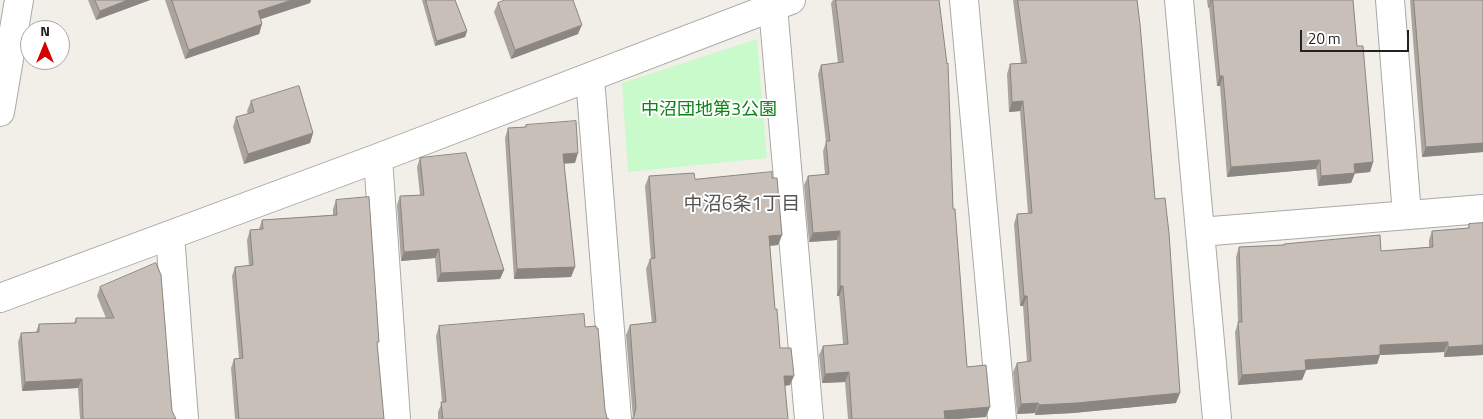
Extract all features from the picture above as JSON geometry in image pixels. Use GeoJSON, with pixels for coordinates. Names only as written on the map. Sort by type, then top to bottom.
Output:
{"type":"FeatureCollection","features":[{"type":"Feature","properties":{"kind":"street"},"geometry":{"type":"LineString","coordinates":[[0,112],[19,0]]}},
{"type":"Feature","properties":{"kind":"street"},"geometry":{"type":"LineString","coordinates":[[964,0],[1002,419]]}},
{"type":"Feature","properties":{"kind":"street"},"geometry":{"type":"LineString","coordinates":[[1179,0],[1217,419]]}},
{"type":"Feature","properties":{"kind":"street"},"geometry":{"type":"LineString","coordinates":[[1390,0],[1407,215]]}},
{"type":"Feature","properties":{"kind":"street"},"geometry":{"type":"LineString","coordinates":[[0,298],[590,78],[778,2],[809,419]]}},
{"type":"Feature","properties":{"kind":"street"},"geometry":{"type":"LineString","coordinates":[[590,78],[617,419]]}},
{"type":"Feature","properties":{"kind":"street"},"geometry":{"type":"LineString","coordinates":[[378,158],[396,419]]}},
{"type":"Feature","properties":{"kind":"street"},"geometry":{"type":"LineString","coordinates":[[1200,232],[1483,209]]}},
{"type":"Feature","properties":{"kind":"street"},"geometry":{"type":"LineString","coordinates":[[170,235],[184,419]]}},
{"type":"Feature","properties":{"kind":"green space","name":"中沼団地第3公園"},"geometry":{"type":"Polygon","coordinates":[[[757,39],[767,158],[628,172],[622,83],[757,39]]]}},
{"type":"Feature","properties":{"kind":"building"},"geometry":{"type":"Polygon","coordinates":[[[95,0],[128,0],[100,11],[95,0]]]}},
{"type":"Feature","properties":{"kind":"building"},"geometry":{"type":"Polygon","coordinates":[[[172,0],[292,0],[258,11],[262,24],[189,50],[172,0]]]}},
{"type":"Feature","properties":{"kind":"building"},"geometry":{"type":"Polygon","coordinates":[[[426,0],[455,0],[467,31],[437,41],[426,0]]]}},
{"type":"Feature","properties":{"kind":"building"},"geometry":{"type":"Polygon","coordinates":[[[505,0],[573,0],[582,25],[515,50],[498,3],[505,0]]]}},
{"type":"Feature","properties":{"kind":"building"},"geometry":{"type":"Polygon","coordinates":[[[836,0],[939,0],[948,63],[953,209],[955,209],[967,367],[986,365],[990,407],[944,411],[945,419],[852,419],[849,372],[825,374],[823,346],[848,344],[843,286],[840,286],[840,231],[813,233],[808,176],[829,174],[826,141],[830,141],[821,65],[843,62],[836,0]]]}},
{"type":"Feature","properties":{"kind":"building"},"geometry":{"type":"Polygon","coordinates":[[[1018,0],[1137,0],[1155,199],[1165,198],[1169,233],[1180,393],[1077,403],[1021,404],[1017,363],[1031,361],[1027,296],[1024,296],[1017,214],[1032,213],[1023,101],[1012,102],[1010,64],[1026,63],[1018,0]]]}},
{"type":"Feature","properties":{"kind":"building"},"geometry":{"type":"Polygon","coordinates":[[[1213,0],[1353,0],[1357,46],[1363,46],[1373,162],[1354,164],[1355,173],[1321,176],[1320,160],[1231,167],[1223,76],[1220,76],[1213,0]]]}},
{"type":"Feature","properties":{"kind":"building"},"geometry":{"type":"Polygon","coordinates":[[[1414,0],[1483,0],[1483,143],[1426,147],[1414,0]]]}},
{"type":"Feature","properties":{"kind":"building"},"geometry":{"type":"Polygon","coordinates":[[[299,86],[313,133],[248,154],[236,117],[254,112],[251,101],[299,86]]]}},
{"type":"Feature","properties":{"kind":"building"},"geometry":{"type":"Polygon","coordinates":[[[576,121],[578,153],[563,154],[575,267],[517,269],[508,128],[576,121]]]}},
{"type":"Feature","properties":{"kind":"building"},"geometry":{"type":"Polygon","coordinates":[[[466,153],[504,270],[441,273],[439,249],[404,252],[400,196],[424,195],[420,158],[466,153]]]}},
{"type":"Feature","properties":{"kind":"building"},"geometry":{"type":"Polygon","coordinates":[[[772,172],[772,178],[777,178],[782,235],[769,236],[775,309],[777,309],[780,348],[791,348],[794,376],[784,376],[788,419],[632,419],[636,408],[630,325],[656,322],[650,259],[655,258],[649,176],[694,173],[695,179],[772,172]]]}},
{"type":"Feature","properties":{"kind":"building"},"geometry":{"type":"Polygon","coordinates":[[[369,197],[379,342],[377,342],[384,419],[239,419],[234,359],[243,358],[235,267],[253,265],[250,230],[263,229],[262,220],[337,215],[336,200],[369,197]]]}},
{"type":"Feature","properties":{"kind":"building"},"geometry":{"type":"Polygon","coordinates":[[[1483,223],[1483,345],[1448,347],[1448,342],[1380,345],[1380,355],[1305,360],[1306,370],[1242,375],[1238,322],[1242,322],[1239,247],[1284,245],[1380,235],[1381,251],[1433,247],[1432,231],[1469,228],[1469,224],[1483,223]]]}},
{"type":"Feature","properties":{"kind":"building"},"geometry":{"type":"Polygon","coordinates":[[[156,263],[161,275],[172,411],[176,419],[83,419],[82,379],[25,382],[21,333],[39,332],[39,324],[76,323],[76,318],[114,318],[100,287],[156,263]]]}},
{"type":"Feature","properties":{"kind":"building"},"geometry":{"type":"Polygon","coordinates":[[[584,314],[585,327],[596,326],[598,328],[605,410],[609,419],[443,419],[441,402],[446,402],[439,326],[584,314]]]}},
{"type":"Feature","properties":{"kind":"district","name":"中沼6条1丁目"},"geometry":{"type":"Point","coordinates":[742,205]}}]}
